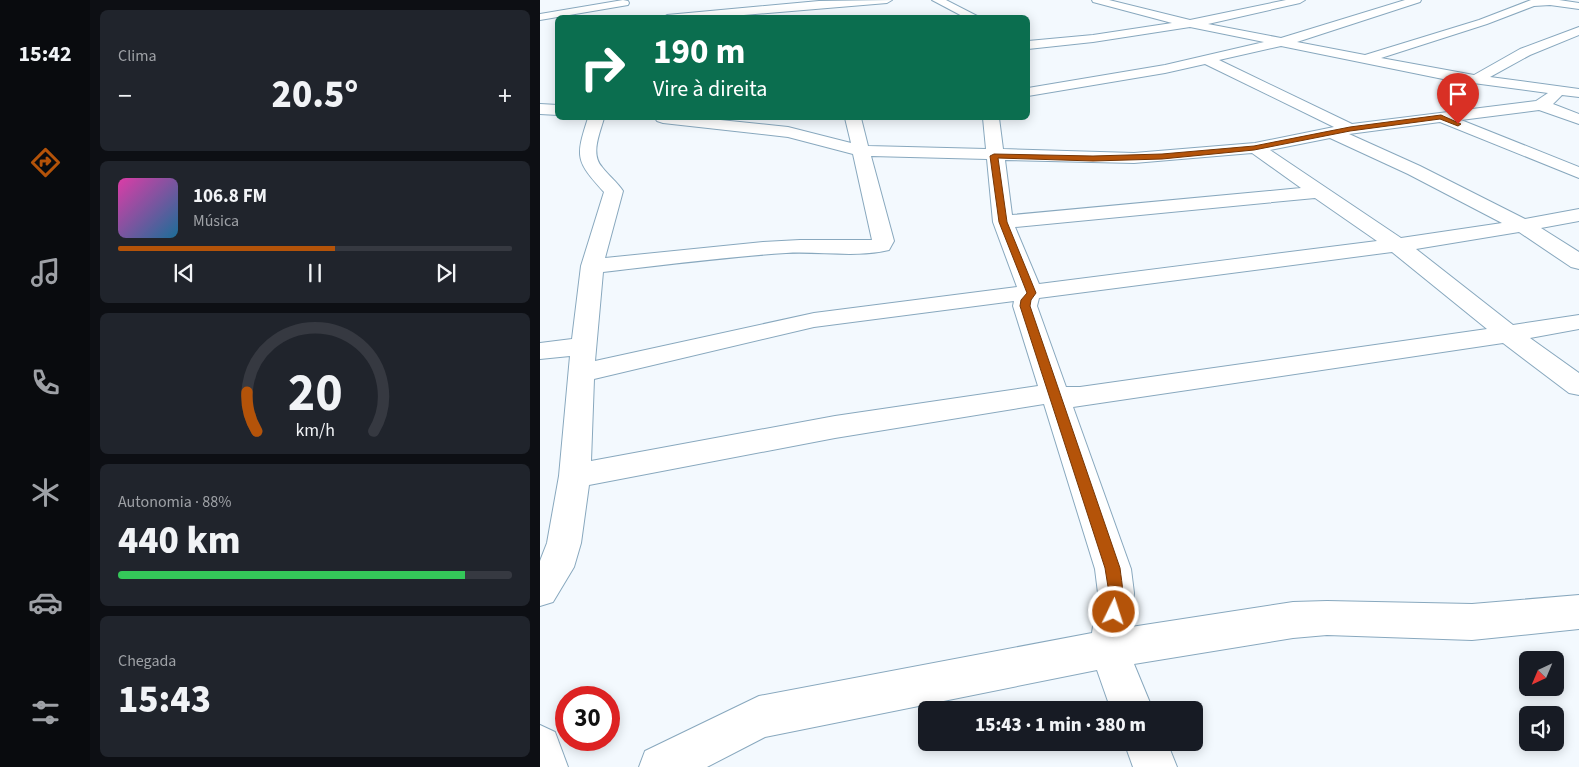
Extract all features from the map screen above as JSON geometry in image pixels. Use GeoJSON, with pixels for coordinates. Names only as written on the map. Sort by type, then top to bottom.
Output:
{"type":"FeatureCollection","features":[{"type":"Feature","properties":{"kind":"street"},"geometry":{"type":"LineString","coordinates":[[695,15],[819,2],[887,0]]}},
{"type":"Feature","properties":{"kind":"street"},"geometry":{"type":"LineString","coordinates":[[937,0],[968,15]]}},
{"type":"Feature","properties":{"kind":"street"},"geometry":{"type":"LineString","coordinates":[[1097,0],[1186,23],[1366,60],[1475,80],[1579,94]]}},
{"type":"Feature","properties":{"kind":"street"},"geometry":{"type":"LineString","coordinates":[[1030,45],[1123,35],[1186,23],[1202,22],[1300,0]]}},
{"type":"Feature","properties":{"kind":"street"},"geometry":{"type":"LineString","coordinates":[[1030,92],[1208,60],[1280,42],[1416,0]]}},
{"type":"Feature","properties":{"kind":"street"},"geometry":{"type":"LineString","coordinates":[[540,16],[624,1],[623,15]]}},
{"type":"Feature","properties":{"kind":"street"},"geometry":{"type":"LineString","coordinates":[[819,2],[823,15]]}},
{"type":"Feature","properties":{"kind":"street"},"geometry":{"type":"LineString","coordinates":[[1120,7],[1143,2]]}},
{"type":"Feature","properties":{"kind":"street"},"geometry":{"type":"LineString","coordinates":[[1366,60],[1483,22],[1532,3],[1572,3]]}},
{"type":"Feature","properties":{"kind":"street"},"geometry":{"type":"LineString","coordinates":[[1280,5],[1307,13]]}},
{"type":"Feature","properties":{"kind":"street"},"geometry":{"type":"LineString","coordinates":[[1326,17],[1344,22]]}},
{"type":"Feature","properties":{"kind":"street"},"geometry":{"type":"LineString","coordinates":[[1475,80],[1524,52],[1579,31]]}},
{"type":"Feature","properties":{"kind":"street"},"geometry":{"type":"LineString","coordinates":[[1030,37],[1052,44]]}},
{"type":"Feature","properties":{"kind":"street"},"geometry":{"type":"LineString","coordinates":[[1066,42],[1091,54]]}},
{"type":"Feature","properties":{"kind":"street"},"geometry":{"type":"LineString","coordinates":[[1208,60],[1523,226],[1579,262]]}},
{"type":"Feature","properties":{"kind":"street"},"geometry":{"type":"LineString","coordinates":[[1108,62],[1132,74]]}},
{"type":"Feature","properties":{"kind":"street"},"geometry":{"type":"LineString","coordinates":[[681,120],[788,132],[862,151],[994,156],[1134,158],[1254,148],[1342,131],[1540,105],[1550,100],[1558,91]]}},
{"type":"Feature","properties":{"kind":"street"},"geometry":{"type":"LineString","coordinates":[[1540,105],[1579,119]]}},
{"type":"Feature","properties":{"kind":"street"},"geometry":{"type":"LineString","coordinates":[[540,110],[555,110]]}},
{"type":"Feature","properties":{"kind":"street"},"geometry":{"type":"LineString","coordinates":[[1441,117],[1579,173]]}},
{"type":"Feature","properties":{"kind":"street"},"geometry":{"type":"LineString","coordinates":[[540,590],[556,567],[564,543],[575,476],[581,373],[592,266],[614,192],[595,174],[587,161],[587,146],[595,120]]}},
{"type":"Feature","properties":{"kind":"street"},"geometry":{"type":"LineString","coordinates":[[592,266],[763,248],[800,246],[872,247],[881,245],[883,241],[854,120]]}},
{"type":"Feature","properties":{"kind":"street"},"geometry":{"type":"LineString","coordinates":[[991,120],[1003,222],[1032,293]]}},
{"type":"Feature","properties":{"kind":"street"},"geometry":{"type":"LineString","coordinates":[[1254,148],[1398,246],[1508,334],[1579,386]]}},
{"type":"Feature","properties":{"kind":"street"},"geometry":{"type":"LineString","coordinates":[[1003,222],[1318,192]]}},
{"type":"Feature","properties":{"kind":"street"},"geometry":{"type":"LineString","coordinates":[[581,373],[814,320],[1398,246],[1579,215]]}},
{"type":"Feature","properties":{"kind":"street"},"geometry":{"type":"LineString","coordinates":[[1032,293],[1026,300],[1025,306],[1112,568],[1116,593],[1109,649],[1129,701]]}},
{"type":"Feature","properties":{"kind":"street"},"geometry":{"type":"LineString","coordinates":[[575,476],[835,427],[1054,393],[1069,397],[1080,397],[1579,322]]}},
{"type":"Feature","properties":{"kind":"street"},"geometry":{"type":"LineString","coordinates":[[540,351],[584,346]]}},
{"type":"Feature","properties":{"kind":"street"},"geometry":{"type":"LineString","coordinates":[[661,767],[759,717],[1109,649],[1293,620],[1326,618],[1472,622],[1579,612]]}},
{"type":"Feature","properties":{"kind":"street"},"geometry":{"type":"LineString","coordinates":[[540,747],[546,767]]}},
{"type":"Feature","properties":{"kind":"street"},"geometry":{"type":"LineString","coordinates":[[1149,751],[1155,767]]}},
{"type":"Feature","properties":{"kind":"route"},"geometry":{"type":"LineString","coordinates":[[1114,612],[1116,593],[1112,568],[1025,306],[1026,300],[1032,293],[1003,222],[994,156],[1134,158],[1254,148],[1350,129],[1441,117],[1458,124]]}}]}
